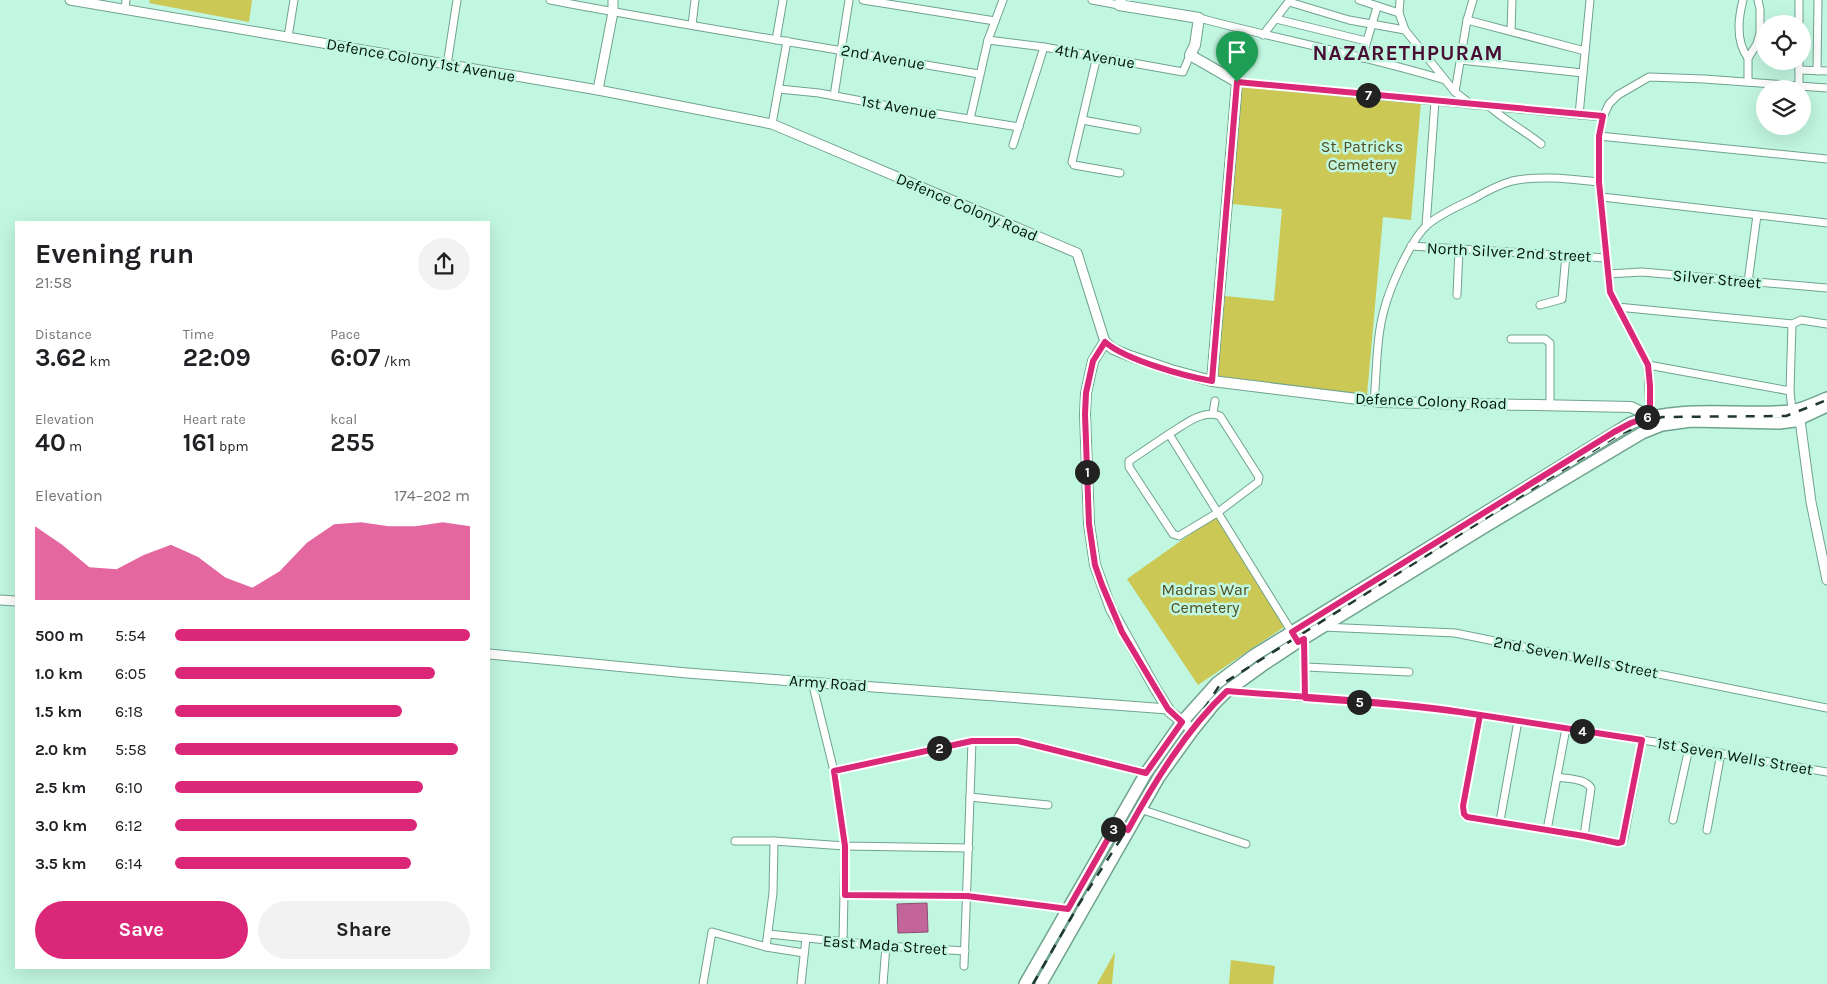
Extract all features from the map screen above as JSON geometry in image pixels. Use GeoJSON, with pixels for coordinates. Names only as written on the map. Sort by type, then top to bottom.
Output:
{"type":"FeatureCollection","features":[{"type":"Feature","properties":{"kind":"main road"},"geometry":{"type":"LineString","coordinates":[[1120,2],[1199,18],[1194,45],[1190,54],[1237,82],[1212,381]]}},
{"type":"Feature","properties":{"kind":"main road"},"geometry":{"type":"LineString","coordinates":[[1105,342],[1093,361],[1086,393],[1085,414],[1091,545],[1097,572],[1122,632],[1168,709],[1193,730]]}},
{"type":"Feature","properties":{"kind":"main road","name":"Defence Colony Road"},"geometry":{"type":"LineString","coordinates":[[1105,342],[1113,349],[1130,356],[1212,381],[1374,401],[1631,407],[1650,416]]}},
{"type":"Feature","properties":{"kind":"main road"},"geometry":{"type":"LineString","coordinates":[[1025,984],[1146,773],[1182,722],[1217,683],[1253,656],[1631,423],[1650,416],[1675,413],[1796,415],[1827,398]]}},
{"type":"Feature","properties":{"kind":"main road"},"geometry":{"type":"LineString","coordinates":[[1041,984],[1159,777],[1193,730],[1227,691],[1263,665],[1481,529],[1642,433],[1662,425],[1691,421],[1779,422],[1827,406]]}},
{"type":"Feature","properties":{"kind":"main road"},"geometry":{"type":"LineString","coordinates":[[1117,823],[1128,830]]}},
{"type":"Feature","properties":{"kind":"street","name":"Defence Colony 1st Avenue"},"geometry":{"type":"LineString","coordinates":[[70,0],[126,5],[288,37],[598,90],[772,124]]}},
{"type":"Feature","properties":{"kind":"street"},"geometry":{"type":"LineString","coordinates":[[288,37],[294,0]]}},
{"type":"Feature","properties":{"kind":"street"},"geometry":{"type":"LineString","coordinates":[[447,65],[457,0]]}},
{"type":"Feature","properties":{"kind":"street","name":"2nd Avenue"},"geometry":{"type":"LineString","coordinates":[[550,0],[979,74]]}},
{"type":"Feature","properties":{"kind":"street"},"geometry":{"type":"LineString","coordinates":[[598,90],[613,12],[613,0]]}},
{"type":"Feature","properties":{"kind":"street"},"geometry":{"type":"LineString","coordinates":[[692,24],[695,0]]}},
{"type":"Feature","properties":{"kind":"street"},"geometry":{"type":"LineString","coordinates":[[776,40],[783,0]]}},
{"type":"Feature","properties":{"kind":"street"},"geometry":{"type":"LineString","coordinates":[[834,96],[849,0]]}},
{"type":"Feature","properties":{"kind":"street"},"geometry":{"type":"LineString","coordinates":[[863,0],[995,21]]}},
{"type":"Feature","properties":{"kind":"street"},"geometry":{"type":"LineString","coordinates":[[970,119],[988,40],[1003,0]]}},
{"type":"Feature","properties":{"kind":"street"},"geometry":{"type":"LineString","coordinates":[[1092,0],[1120,2]]}},
{"type":"Feature","properties":{"kind":"street"},"geometry":{"type":"LineString","coordinates":[[1359,0],[1399,13]]}},
{"type":"Feature","properties":{"kind":"street"},"geometry":{"type":"LineString","coordinates":[[1400,0],[1399,13],[1405,30],[1455,92],[1473,105]]}},
{"type":"Feature","properties":{"kind":"street"},"geometry":{"type":"LineString","coordinates":[[1455,92],[1467,20],[1473,0]]}},
{"type":"Feature","properties":{"kind":"street"},"geometry":{"type":"LineString","coordinates":[[1511,31],[1512,0]]}},
{"type":"Feature","properties":{"kind":"street"},"geometry":{"type":"LineString","coordinates":[[1579,115],[1590,0]]}},
{"type":"Feature","properties":{"kind":"street"},"geometry":{"type":"LineString","coordinates":[[1743,0],[1740,12],[1740,41],[1748,58],[1748,82]]}},
{"type":"Feature","properties":{"kind":"street"},"geometry":{"type":"LineString","coordinates":[[1748,58],[1757,44],[1760,33],[1758,0]]}},
{"type":"Feature","properties":{"kind":"street"},"geometry":{"type":"LineString","coordinates":[[1799,0],[1799,15]]}},
{"type":"Feature","properties":{"kind":"street"},"geometry":{"type":"LineString","coordinates":[[1817,71],[1818,0]]}},
{"type":"Feature","properties":{"kind":"street"},"geometry":{"type":"LineString","coordinates":[[1263,35],[1290,1],[1371,25],[1405,30]]}},
{"type":"Feature","properties":{"kind":"street"},"geometry":{"type":"LineString","coordinates":[[1362,58],[1377,7]]}},
{"type":"Feature","properties":{"kind":"street"},"geometry":{"type":"LineString","coordinates":[[1199,18],[1401,67],[1445,80]]}},
{"type":"Feature","properties":{"kind":"street"},"geometry":{"type":"LineString","coordinates":[[1276,19],[1366,41]]}},
{"type":"Feature","properties":{"kind":"street"},"geometry":{"type":"LineString","coordinates":[[1467,20],[1585,51]]}},
{"type":"Feature","properties":{"kind":"street","name":"4th Avenue"},"geometry":{"type":"LineString","coordinates":[[988,40],[1044,47],[1182,72],[1190,54]]}},
{"type":"Feature","properties":{"kind":"street"},"geometry":{"type":"LineString","coordinates":[[772,124],[787,42]]}},
{"type":"Feature","properties":{"kind":"street"},"geometry":{"type":"LineString","coordinates":[[1013,145],[1044,47]]}},
{"type":"Feature","properties":{"kind":"street"},"geometry":{"type":"LineString","coordinates":[[1098,56],[1072,162],[1074,165],[1120,173]]}},
{"type":"Feature","properties":{"kind":"street"},"geometry":{"type":"LineString","coordinates":[[1460,60],[1583,74]]}},
{"type":"Feature","properties":{"kind":"street"},"geometry":{"type":"LineString","coordinates":[[1799,80],[1799,70],[1827,71]]}},
{"type":"Feature","properties":{"kind":"street"},"geometry":{"type":"LineString","coordinates":[[1650,416],[1648,365],[1610,292],[1599,182],[1599,136],[1603,116],[1609,104],[1618,96],[1649,77],[1756,83]]}},
{"type":"Feature","properties":{"kind":"street"},"geometry":{"type":"LineString","coordinates":[[1237,82],[1603,116]]}},
{"type":"Feature","properties":{"kind":"street"},"geometry":{"type":"LineString","coordinates":[[1811,87],[1827,88]]}},
{"type":"Feature","properties":{"kind":"street","name":"1st Avenue"},"geometry":{"type":"LineString","coordinates":[[779,89],[834,96],[1019,127]]}},
{"type":"Feature","properties":{"kind":"street"},"geometry":{"type":"LineString","coordinates":[[1426,226],[1434,101]]}},
{"type":"Feature","properties":{"kind":"street"},"geometry":{"type":"LineString","coordinates":[[1489,106],[1501,118],[1517,125],[1541,144]]}},
{"type":"Feature","properties":{"kind":"street"},"geometry":{"type":"LineString","coordinates":[[1082,120],[1137,130]]}},
{"type":"Feature","properties":{"kind":"street","name":"Defence Colony Road"},"geometry":{"type":"LineString","coordinates":[[772,124],[1077,253],[1105,342]]}},
{"type":"Feature","properties":{"kind":"street"},"geometry":{"type":"LineString","coordinates":[[1599,136],[1827,159]]}},
{"type":"Feature","properties":{"kind":"street"},"geometry":{"type":"LineString","coordinates":[[1374,401],[1384,308],[1412,246],[1426,226],[1452,210],[1511,181],[1559,178],[1599,182]]}},
{"type":"Feature","properties":{"kind":"street"},"geometry":{"type":"LineString","coordinates":[[1602,197],[1827,223]]}},
{"type":"Feature","properties":{"kind":"street"},"geometry":{"type":"LineString","coordinates":[[1748,282],[1757,215]]}},
{"type":"Feature","properties":{"kind":"street","name":"North Silver 2nd street"},"geometry":{"type":"LineString","coordinates":[[1412,246],[1606,258]]}},
{"type":"Feature","properties":{"kind":"street"},"geometry":{"type":"LineString","coordinates":[[1457,295],[1459,249]]}},
{"type":"Feature","properties":{"kind":"street"},"geometry":{"type":"LineString","coordinates":[[1540,305],[1562,300],[1566,256]]}},
{"type":"Feature","properties":{"kind":"street","name":"Silver Street"},"geometry":{"type":"LineString","coordinates":[[1608,274],[1642,272],[1827,288]]}},
{"type":"Feature","properties":{"kind":"street"},"geometry":{"type":"LineString","coordinates":[[1617,307],[1792,324],[1801,320],[1827,324]]}},
{"type":"Feature","properties":{"kind":"street"},"geometry":{"type":"LineString","coordinates":[[1792,324],[1790,390],[1827,580]]}},
{"type":"Feature","properties":{"kind":"street"},"geometry":{"type":"LineString","coordinates":[[1511,339],[1545,339],[1550,343],[1550,405]]}},
{"type":"Feature","properties":{"kind":"street"},"geometry":{"type":"LineString","coordinates":[[1648,365],[1790,390]]}},
{"type":"Feature","properties":{"kind":"street"},"geometry":{"type":"LineString","coordinates":[[1213,413],[1215,401]]}},
{"type":"Feature","properties":{"kind":"street"},"geometry":{"type":"LineString","coordinates":[[1204,413],[1213,413],[1220,416],[1259,477],[1258,482],[1217,513],[1179,536],[1173,534],[1129,467],[1129,462],[1169,434],[1204,413]]}},
{"type":"Feature","properties":{"kind":"street"},"geometry":{"type":"LineString","coordinates":[[1169,434],[1292,632],[1301,641],[1306,667],[1305,698]]}},
{"type":"Feature","properties":{"kind":"street"},"geometry":{"type":"LineString","coordinates":[[0,600],[15,601]]}},
{"type":"Feature","properties":{"kind":"street","name":"2nd Seven Wells Street"},"geometry":{"type":"LineString","coordinates":[[1324,627],[1455,633],[1827,708]]}},
{"type":"Feature","properties":{"kind":"street","name":"Army Road"},"geometry":{"type":"LineString","coordinates":[[490,654],[687,673],[1168,709]]}},
{"type":"Feature","properties":{"kind":"street"},"geometry":{"type":"LineString","coordinates":[[1306,667],[1409,672]]}},
{"type":"Feature","properties":{"kind":"street"},"geometry":{"type":"LineString","coordinates":[[812,682],[834,771],[845,846],[844,941]]}},
{"type":"Feature","properties":{"kind":"street","name":"1st Seven Wells Street"},"geometry":{"type":"LineString","coordinates":[[1227,691],[1419,706],[1642,740],[1827,772]]}},
{"type":"Feature","properties":{"kind":"street"},"geometry":{"type":"LineString","coordinates":[[1480,715],[1463,811],[1467,817],[1500,821],[1618,843],[1622,842],[1642,740]]}},
{"type":"Feature","properties":{"kind":"street"},"geometry":{"type":"LineString","coordinates":[[1500,821],[1518,721]]}},
{"type":"Feature","properties":{"kind":"street"},"geometry":{"type":"LineString","coordinates":[[1547,830],[1566,728]]}},
{"type":"Feature","properties":{"kind":"street"},"geometry":{"type":"LineString","coordinates":[[834,771],[972,741],[1018,741],[1146,773]]}},
{"type":"Feature","properties":{"kind":"street"},"geometry":{"type":"LineString","coordinates":[[964,966],[972,741]]}},
{"type":"Feature","properties":{"kind":"street"},"geometry":{"type":"LineString","coordinates":[[1673,820],[1689,748]]}},
{"type":"Feature","properties":{"kind":"street"},"geometry":{"type":"LineString","coordinates":[[1707,830],[1722,754]]}},
{"type":"Feature","properties":{"kind":"street"},"geometry":{"type":"LineString","coordinates":[[1557,777],[1585,782],[1591,788],[1584,836]]}},
{"type":"Feature","properties":{"kind":"street"},"geometry":{"type":"LineString","coordinates":[[970,797],[1048,805]]}},
{"type":"Feature","properties":{"kind":"street"},"geometry":{"type":"LineString","coordinates":[[1140,809],[1246,844]]}},
{"type":"Feature","properties":{"kind":"street"},"geometry":{"type":"LineString","coordinates":[[735,841],[774,841],[845,846],[969,848]]}},
{"type":"Feature","properties":{"kind":"street"},"geometry":{"type":"LineString","coordinates":[[766,947],[773,893],[774,841]]}},
{"type":"Feature","properties":{"kind":"street"},"geometry":{"type":"LineString","coordinates":[[845,895],[967,896],[1068,909]]}},
{"type":"Feature","properties":{"kind":"street"},"geometry":{"type":"LineString","coordinates":[[703,984],[712,932],[766,947],[804,953]]}},
{"type":"Feature","properties":{"kind":"street","name":"East Mada Street"},"geometry":{"type":"LineString","coordinates":[[768,934],[886,946],[965,951]]}},
{"type":"Feature","properties":{"kind":"street"},"geometry":{"type":"LineString","coordinates":[[801,984],[806,938]]}},
{"type":"Feature","properties":{"kind":"street"},"geometry":{"type":"LineString","coordinates":[[883,984],[886,946]]}},
{"type":"Feature","properties":{"kind":"green space"},"geometry":{"type":"Polygon","coordinates":[[[150,0],[252,0],[249,22],[149,3],[150,0]]]}},
{"type":"Feature","properties":{"kind":"green space","name":"St. Patricks Cemetery"},"geometry":{"type":"Polygon","coordinates":[[[1242,85],[1421,101],[1411,220],[1383,217],[1367,395],[1217,377],[1225,296],[1274,301],[1282,209],[1232,204],[1242,85]]]}},
{"type":"Feature","properties":{"kind":"green space","name":"Madras War Cemetery"},"geometry":{"type":"Polygon","coordinates":[[[1216,516],[1287,625],[1198,685],[1127,579],[1216,516]]]}},
{"type":"Feature","properties":{"kind":"green space"},"geometry":{"type":"Polygon","coordinates":[[[1115,952],[1112,984],[1097,984],[1115,952]]]}},
{"type":"Feature","properties":{"kind":"green space"},"geometry":{"type":"Polygon","coordinates":[[[1231,960],[1275,966],[1273,984],[1229,984],[1231,960]]]}},
{"type":"Feature","properties":{"kind":"shaded area"},"geometry":{"type":"Polygon","coordinates":[[[927,903],[928,932],[898,933],[897,904],[927,903]]]}},
{"type":"Feature","properties":{"kind":"railway"},"geometry":{"type":"LineString","coordinates":[[1033,984],[1079,904],[1219,686],[1620,434],[1662,417],[1786,416],[1827,400]]}},
{"type":"Feature","properties":{"kind":"district","name":"NAZARETHPURAM"},"geometry":{"type":"Point","coordinates":[1408,53]}},
{"type":"Feature","properties":{"kind":"route"},"geometry":{"type":"LineString","coordinates":[[1237,82],[1212,381],[1171,370],[1119,352],[1105,342],[1093,361],[1086,393],[1089,524],[1095,565],[1111,609],[1122,632],[1168,709],[1182,722],[1146,773],[1018,741],[972,741],[834,771],[845,846],[845,895],[967,896],[1068,909],[1117,823],[1128,830],[1159,777],[1180,746],[1227,691],[1305,698],[1419,706],[1448,710],[1642,740],[1624,838],[1622,842],[1618,843],[1500,821],[1467,817],[1464,814],[1463,806],[1480,715],[1419,706],[1362,702],[1305,698],[1306,656],[1304,639],[1298,642],[1292,632],[1614,432],[1650,416],[1648,365],[1610,292],[1599,182],[1599,136],[1603,116],[1237,82]]}}]}
